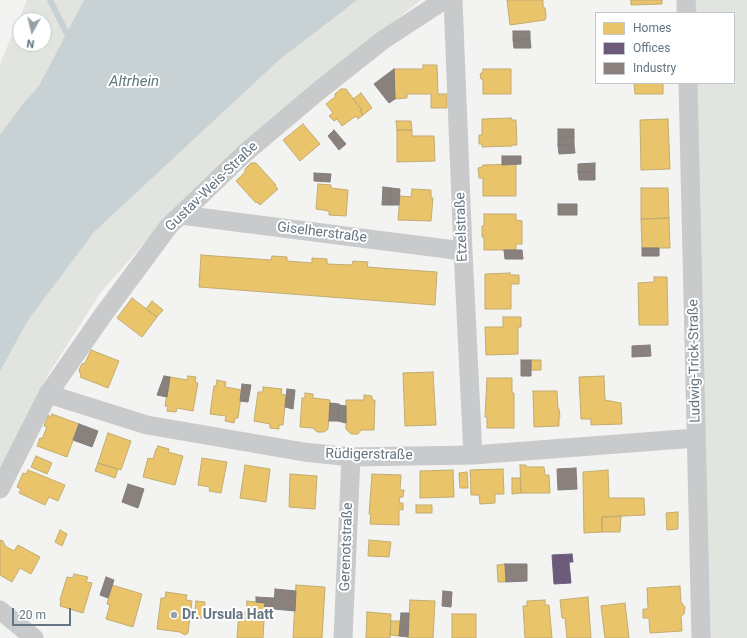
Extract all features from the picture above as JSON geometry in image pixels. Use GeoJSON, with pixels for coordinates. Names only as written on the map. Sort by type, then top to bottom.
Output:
{"type":"FeatureCollection","features":[{"type":"Feature","properties":{"kind":"street","name":"Gustav-Weis-Straße"},"geometry":{"type":"LineString","coordinates":[[0,489],[48,394],[169,226],[245,153],[316,93],[383,40],[444,0]]}},
{"type":"Feature","properties":{"kind":"street","name":"Etzelstraße"},"geometry":{"type":"LineString","coordinates":[[453,0],[473,455]]}},
{"type":"Feature","properties":{"kind":"street"},"geometry":{"type":"LineString","coordinates":[[686,0],[687,12]]}},
{"type":"Feature","properties":{"kind":"street","name":"Ludwig-Trick-Straße"},"geometry":{"type":"LineString","coordinates":[[688,84],[701,638]]}},
{"type":"Feature","properties":{"kind":"street","name":"Giselherstraße"},"geometry":{"type":"LineString","coordinates":[[181,215],[463,251]]}},
{"type":"Feature","properties":{"kind":"street","name":"Rüdigerstraße"},"geometry":{"type":"LineString","coordinates":[[48,394],[147,425],[304,452],[351,457],[473,455],[696,438]]}},
{"type":"Feature","properties":{"kind":"street","name":"Gerenotstraße"},"geometry":{"type":"LineString","coordinates":[[343,638],[351,457]]}},
{"type":"Feature","properties":{"kind":"street"},"geometry":{"type":"LineString","coordinates":[[0,610],[34,638]]}},
{"type":"Feature","properties":{"kind":"shaded area","name":"Altrhein"},"geometry":{"type":"Polygon","coordinates":[[[27,0],[421,0],[315,84],[176,207],[101,292],[49,373],[0,474],[0,64],[12,36],[12,52],[52,52],[52,12],[22,12],[27,0]]]}},
{"type":"Feature","properties":{"kind":"shaded area"},"geometry":{"type":"Polygon","coordinates":[[[676,0],[747,0],[747,638],[699,638],[679,84],[735,84],[735,12],[676,12],[676,0]]]}},
{"type":"Feature","properties":{"kind":"water","name":"Altrhein"},"geometry":{"type":"Polygon","coordinates":[[[84,0],[357,0],[279,60],[94,232],[28,320],[0,371],[0,135],[22,105],[39,86],[84,0]]]}},
{"type":"Feature","properties":{"kind":"building: Homes"},"geometry":{"type":"Polygon","coordinates":[[[507,0],[543,0],[543,7],[545,8],[546,16],[545,20],[510,25],[507,0]]]}},
{"type":"Feature","properties":{"kind":"building: Homes"},"geometry":{"type":"Polygon","coordinates":[[[631,0],[662,0],[662,4],[631,5],[631,0]]]}},
{"type":"Feature","properties":{"kind":"building: Homes"},"geometry":{"type":"Polygon","coordinates":[[[423,65],[437,65],[438,94],[447,94],[447,108],[431,108],[431,94],[407,94],[407,98],[395,99],[394,69],[423,69],[423,65]]]}},
{"type":"Feature","properties":{"kind":"building: Homes"},"geometry":{"type":"Polygon","coordinates":[[[483,69],[511,69],[511,94],[483,94],[483,80],[481,79],[480,74],[483,72],[483,69]]]}},
{"type":"Feature","properties":{"kind":"building: Homes"},"geometry":{"type":"Polygon","coordinates":[[[634,84],[663,84],[663,94],[635,94],[634,84]]]}},
{"type":"Feature","properties":{"kind":"building: Homes"},"geometry":{"type":"Polygon","coordinates":[[[341,89],[346,89],[362,110],[360,111],[363,115],[358,119],[356,116],[342,126],[337,119],[334,121],[329,116],[333,113],[326,104],[335,97],[335,94],[341,89]]]}},
{"type":"Feature","properties":{"kind":"building: Homes"},"geometry":{"type":"Polygon","coordinates":[[[361,93],[372,108],[363,115],[360,111],[362,110],[353,99],[361,93]]]}},
{"type":"Feature","properties":{"kind":"building: Homes"},"geometry":{"type":"Polygon","coordinates":[[[511,118],[511,120],[516,120],[517,145],[482,147],[482,144],[479,144],[479,135],[482,135],[482,119],[511,118]]]}},
{"type":"Feature","properties":{"kind":"building: Homes"},"geometry":{"type":"Polygon","coordinates":[[[668,119],[670,169],[641,170],[640,120],[668,119]]]}},
{"type":"Feature","properties":{"kind":"building: Homes"},"geometry":{"type":"Polygon","coordinates":[[[396,121],[411,121],[412,130],[397,130],[396,121]]]}},
{"type":"Feature","properties":{"kind":"building: Homes"},"geometry":{"type":"Polygon","coordinates":[[[303,124],[320,144],[300,161],[283,140],[303,124]]]}},
{"type":"Feature","properties":{"kind":"building: Homes"},"geometry":{"type":"Polygon","coordinates":[[[397,130],[412,130],[412,136],[434,136],[435,161],[397,162],[397,130]]]}},
{"type":"Feature","properties":{"kind":"building: Homes"},"geometry":{"type":"Polygon","coordinates":[[[251,163],[256,163],[278,189],[260,205],[257,202],[256,203],[236,181],[251,163]]]}},
{"type":"Feature","properties":{"kind":"building: Homes"},"geometry":{"type":"Polygon","coordinates":[[[516,164],[516,196],[483,196],[483,178],[479,178],[478,168],[482,167],[483,165],[516,164]]]}},
{"type":"Feature","properties":{"kind":"building: Homes"},"geometry":{"type":"Polygon","coordinates":[[[318,184],[331,185],[331,188],[348,190],[346,216],[329,215],[329,211],[316,209],[318,184]]]}},
{"type":"Feature","properties":{"kind":"building: Homes"},"geometry":{"type":"Polygon","coordinates":[[[641,188],[668,188],[669,218],[641,219],[641,188]]]}},
{"type":"Feature","properties":{"kind":"building: Homes"},"geometry":{"type":"Polygon","coordinates":[[[412,189],[431,190],[431,198],[433,198],[431,221],[398,220],[400,196],[411,197],[412,189]]]}},
{"type":"Feature","properties":{"kind":"building: Homes"},"geometry":{"type":"Polygon","coordinates":[[[484,214],[516,214],[516,220],[522,221],[522,244],[516,244],[516,250],[484,250],[482,226],[484,226],[484,214]]]}},
{"type":"Feature","properties":{"kind":"building: Homes"},"geometry":{"type":"Polygon","coordinates":[[[669,218],[670,248],[642,248],[641,219],[669,218]]]}},
{"type":"Feature","properties":{"kind":"building: Homes"},"geometry":{"type":"Polygon","coordinates":[[[201,255],[271,260],[272,256],[287,257],[287,261],[312,263],[312,258],[327,259],[327,264],[352,265],[353,261],[368,262],[367,267],[437,272],[435,305],[199,287],[201,255]]]}},
{"type":"Feature","properties":{"kind":"building: Homes"},"geometry":{"type":"Polygon","coordinates":[[[510,273],[510,275],[519,275],[519,284],[511,284],[511,309],[485,309],[485,274],[510,273]]]}},
{"type":"Feature","properties":{"kind":"building: Homes"},"geometry":{"type":"Polygon","coordinates":[[[654,277],[667,277],[668,325],[639,325],[638,283],[654,282],[654,277]]]}},
{"type":"Feature","properties":{"kind":"building: Homes"},"geometry":{"type":"Polygon","coordinates":[[[132,298],[157,317],[142,337],[117,318],[132,298]]]}},
{"type":"Feature","properties":{"kind":"building: Homes"},"geometry":{"type":"Polygon","coordinates":[[[152,301],[163,310],[157,317],[146,309],[152,301]]]}},
{"type":"Feature","properties":{"kind":"building: Homes"},"geometry":{"type":"Polygon","coordinates":[[[503,317],[521,317],[521,327],[518,327],[518,354],[486,355],[485,327],[503,327],[503,317]]]}},
{"type":"Feature","properties":{"kind":"building: Homes"},"geometry":{"type":"Polygon","coordinates":[[[91,350],[119,361],[108,388],[80,377],[81,374],[79,370],[82,364],[85,363],[91,350]]]}},
{"type":"Feature","properties":{"kind":"building: Homes"},"geometry":{"type":"Polygon","coordinates":[[[531,360],[541,360],[541,370],[531,370],[531,360]]]}},
{"type":"Feature","properties":{"kind":"building: Homes"},"geometry":{"type":"Polygon","coordinates":[[[433,372],[436,425],[405,426],[403,373],[433,372]]]}},
{"type":"Feature","properties":{"kind":"building: Homes"},"geometry":{"type":"Polygon","coordinates":[[[188,376],[196,377],[195,382],[198,383],[193,411],[177,408],[176,412],[167,411],[168,406],[165,406],[170,377],[187,380],[188,376]]]}},
{"type":"Feature","properties":{"kind":"building: Homes"},"geometry":{"type":"Polygon","coordinates":[[[604,376],[605,400],[621,403],[622,424],[591,425],[591,419],[581,419],[579,377],[604,376]]]}},
{"type":"Feature","properties":{"kind":"building: Homes"},"geometry":{"type":"Polygon","coordinates":[[[487,378],[512,378],[512,393],[514,393],[514,428],[487,428],[487,417],[485,417],[487,378]]]}},
{"type":"Feature","properties":{"kind":"building: Homes"},"geometry":{"type":"Polygon","coordinates":[[[217,380],[226,382],[225,387],[242,390],[238,418],[235,418],[234,423],[225,421],[226,416],[210,414],[214,386],[216,386],[217,380]]]}},
{"type":"Feature","properties":{"kind":"building: Homes"},"geometry":{"type":"Polygon","coordinates":[[[263,387],[282,389],[281,394],[286,395],[283,425],[279,425],[279,429],[270,428],[270,424],[254,421],[258,392],[263,392],[263,387]]]}},
{"type":"Feature","properties":{"kind":"building: Homes"},"geometry":{"type":"Polygon","coordinates":[[[533,391],[557,391],[560,417],[559,426],[534,427],[533,391]]]}},
{"type":"Feature","properties":{"kind":"building: Homes"},"geometry":{"type":"Polygon","coordinates":[[[305,393],[313,394],[313,398],[330,400],[328,429],[324,432],[317,432],[313,428],[300,427],[302,398],[305,398],[305,393]]]}},
{"type":"Feature","properties":{"kind":"building: Homes"},"geometry":{"type":"Polygon","coordinates":[[[364,395],[372,396],[372,400],[375,400],[374,430],[361,430],[358,434],[351,434],[346,429],[346,400],[364,400],[364,395]]]}},
{"type":"Feature","properties":{"kind":"building: Homes"},"geometry":{"type":"Polygon","coordinates":[[[52,414],[79,424],[67,457],[37,446],[47,427],[44,426],[48,415],[51,417],[52,414]]]}},
{"type":"Feature","properties":{"kind":"building: Homes"},"geometry":{"type":"Polygon","coordinates":[[[108,433],[131,441],[121,470],[98,463],[108,433]]]}},
{"type":"Feature","properties":{"kind":"building: Homes"},"geometry":{"type":"Polygon","coordinates":[[[158,446],[169,449],[168,452],[183,456],[175,485],[143,477],[148,458],[153,459],[158,446]]]}},
{"type":"Feature","properties":{"kind":"building: Homes"},"geometry":{"type":"Polygon","coordinates":[[[36,456],[52,463],[47,474],[31,467],[36,456]]]}},
{"type":"Feature","properties":{"kind":"building: Homes"},"geometry":{"type":"Polygon","coordinates":[[[202,458],[227,462],[221,493],[209,491],[210,487],[198,485],[202,458]]]}},
{"type":"Feature","properties":{"kind":"building: Homes"},"geometry":{"type":"Polygon","coordinates":[[[98,463],[118,469],[115,478],[95,471],[98,463]]]}},
{"type":"Feature","properties":{"kind":"building: Homes"},"geometry":{"type":"Polygon","coordinates":[[[245,465],[270,469],[266,502],[240,498],[245,465]]]}},
{"type":"Feature","properties":{"kind":"building: Homes"},"geometry":{"type":"Polygon","coordinates":[[[520,465],[526,465],[526,467],[544,467],[545,475],[549,475],[550,493],[521,493],[520,465]]]}},
{"type":"Feature","properties":{"kind":"building: Homes"},"geometry":{"type":"Polygon","coordinates":[[[503,469],[504,494],[495,494],[495,503],[480,504],[479,495],[471,495],[470,470],[503,469]]]}},
{"type":"Feature","properties":{"kind":"building: Homes"},"geometry":{"type":"Polygon","coordinates":[[[28,470],[65,485],[58,501],[49,497],[45,505],[19,493],[21,489],[17,487],[23,473],[26,474],[28,470]]]}},
{"type":"Feature","properties":{"kind":"building: Homes"},"geometry":{"type":"Polygon","coordinates":[[[453,470],[454,497],[420,498],[420,471],[453,470]]]}},
{"type":"Feature","properties":{"kind":"building: Homes"},"geometry":{"type":"Polygon","coordinates":[[[608,470],[609,498],[644,498],[645,515],[602,517],[602,532],[584,533],[583,472],[608,470]]]}},
{"type":"Feature","properties":{"kind":"building: Homes"},"geometry":{"type":"Polygon","coordinates":[[[467,472],[468,488],[460,488],[459,473],[467,472]]]}},
{"type":"Feature","properties":{"kind":"building: Homes"},"geometry":{"type":"Polygon","coordinates":[[[290,474],[317,476],[315,509],[289,507],[290,474]]]}},
{"type":"Feature","properties":{"kind":"building: Homes"},"geometry":{"type":"Polygon","coordinates":[[[372,474],[401,475],[400,490],[404,490],[403,497],[400,497],[399,503],[403,503],[403,510],[399,509],[399,525],[370,524],[371,514],[369,514],[372,474]]]}},
{"type":"Feature","properties":{"kind":"building: Homes"},"geometry":{"type":"Polygon","coordinates":[[[512,478],[520,478],[521,493],[512,494],[512,478]]]}},
{"type":"Feature","properties":{"kind":"building: Homes"},"geometry":{"type":"Polygon","coordinates":[[[416,505],[432,505],[432,513],[416,513],[416,505]]]}},
{"type":"Feature","properties":{"kind":"building: Homes"},"geometry":{"type":"Polygon","coordinates":[[[678,512],[678,529],[667,530],[666,513],[678,512]]]}},
{"type":"Feature","properties":{"kind":"building: Homes"},"geometry":{"type":"Polygon","coordinates":[[[621,516],[620,532],[602,532],[602,517],[621,516]]]}},
{"type":"Feature","properties":{"kind":"building: Homes"},"geometry":{"type":"Polygon","coordinates":[[[60,530],[67,534],[62,546],[55,542],[60,530]]]}},
{"type":"Feature","properties":{"kind":"building: Homes"},"geometry":{"type":"Polygon","coordinates":[[[0,540],[3,541],[5,546],[14,551],[18,545],[40,557],[31,574],[20,568],[12,582],[0,575],[0,540]]]}},
{"type":"Feature","properties":{"kind":"building: Homes"},"geometry":{"type":"Polygon","coordinates":[[[369,540],[391,542],[389,557],[368,556],[369,540]]]}},
{"type":"Feature","properties":{"kind":"building: Homes"},"geometry":{"type":"Polygon","coordinates":[[[505,564],[506,582],[498,582],[497,565],[505,564]]]}},
{"type":"Feature","properties":{"kind":"building: Homes"},"geometry":{"type":"Polygon","coordinates":[[[74,574],[88,577],[86,582],[92,583],[83,613],[60,606],[60,600],[67,577],[73,578],[74,574]]]}},
{"type":"Feature","properties":{"kind":"building: Homes"},"geometry":{"type":"Polygon","coordinates":[[[112,585],[142,594],[133,627],[106,619],[110,605],[107,604],[112,585]]]}},
{"type":"Feature","properties":{"kind":"building: Homes"},"geometry":{"type":"Polygon","coordinates":[[[296,585],[325,587],[322,638],[293,638],[296,585]]]}},
{"type":"Feature","properties":{"kind":"building: Homes"},"geometry":{"type":"Polygon","coordinates":[[[680,586],[681,602],[685,607],[684,614],[681,616],[682,631],[650,633],[649,618],[643,618],[643,609],[648,609],[647,588],[680,586]]]}},
{"type":"Feature","properties":{"kind":"building: Homes","name":"Dr. Ursula Hatt"},"geometry":{"type":"Polygon","coordinates":[[[166,592],[187,595],[186,600],[192,601],[188,633],[185,635],[180,632],[157,629],[161,598],[165,598],[166,592]]]}},
{"type":"Feature","properties":{"kind":"building: Homes"},"geometry":{"type":"Polygon","coordinates":[[[588,597],[591,638],[567,638],[565,618],[562,618],[560,600],[588,597]]]}},
{"type":"Feature","properties":{"kind":"building: Homes"},"geometry":{"type":"Polygon","coordinates":[[[410,600],[435,601],[433,638],[408,638],[410,600]]]}},
{"type":"Feature","properties":{"kind":"building: Homes"},"geometry":{"type":"Polygon","coordinates":[[[545,600],[545,605],[549,605],[552,638],[525,638],[523,606],[527,606],[527,601],[545,600]]]}},
{"type":"Feature","properties":{"kind":"building: Homes"},"geometry":{"type":"Polygon","coordinates":[[[196,601],[205,602],[203,618],[194,618],[196,601]]]}},
{"type":"Feature","properties":{"kind":"building: Homes"},"geometry":{"type":"Polygon","coordinates":[[[247,601],[265,603],[263,638],[237,638],[239,612],[246,613],[247,601]]]}},
{"type":"Feature","properties":{"kind":"building: Homes"},"geometry":{"type":"Polygon","coordinates":[[[625,603],[629,638],[605,638],[601,606],[625,603]]]}},
{"type":"Feature","properties":{"kind":"building: Homes"},"geometry":{"type":"Polygon","coordinates":[[[367,612],[391,614],[390,638],[366,638],[367,612]]]}},
{"type":"Feature","properties":{"kind":"building: Homes"},"geometry":{"type":"Polygon","coordinates":[[[452,614],[476,614],[476,638],[452,638],[452,614]]]}},
{"type":"Feature","properties":{"kind":"building: Homes"},"geometry":{"type":"Polygon","coordinates":[[[391,621],[400,621],[399,636],[390,635],[391,621]]]}},
{"type":"Feature","properties":{"kind":"building: Offices"},"geometry":{"type":"Polygon","coordinates":[[[572,554],[573,562],[569,562],[571,583],[554,584],[552,555],[572,554]]]}},
{"type":"Feature","properties":{"kind":"building: Industry"},"geometry":{"type":"Polygon","coordinates":[[[513,31],[530,31],[530,39],[513,40],[513,31]]]}},
{"type":"Feature","properties":{"kind":"building: Industry"},"geometry":{"type":"Polygon","coordinates":[[[530,39],[531,48],[514,48],[513,40],[530,39]]]}},
{"type":"Feature","properties":{"kind":"building: Industry"},"geometry":{"type":"Polygon","coordinates":[[[394,69],[395,99],[389,103],[374,84],[394,69]]]}},
{"type":"Feature","properties":{"kind":"building: Industry"},"geometry":{"type":"Polygon","coordinates":[[[558,129],[574,129],[574,137],[558,138],[558,129]]]}},
{"type":"Feature","properties":{"kind":"building: Industry"},"geometry":{"type":"Polygon","coordinates":[[[334,130],[346,144],[339,150],[328,136],[334,130]]]}},
{"type":"Feature","properties":{"kind":"building: Industry"},"geometry":{"type":"Polygon","coordinates":[[[574,137],[574,145],[558,145],[558,138],[574,137]]]}},
{"type":"Feature","properties":{"kind":"building: Industry"},"geometry":{"type":"Polygon","coordinates":[[[558,145],[574,145],[575,153],[559,154],[558,145]]]}},
{"type":"Feature","properties":{"kind":"building: Industry"},"geometry":{"type":"Polygon","coordinates":[[[502,156],[521,156],[521,164],[502,165],[502,156]]]}},
{"type":"Feature","properties":{"kind":"building: Industry"},"geometry":{"type":"Polygon","coordinates":[[[595,163],[595,172],[578,172],[578,164],[595,163]]]}},
{"type":"Feature","properties":{"kind":"building: Industry"},"geometry":{"type":"Polygon","coordinates":[[[578,172],[595,172],[595,180],[579,180],[578,172]]]}},
{"type":"Feature","properties":{"kind":"building: Industry"},"geometry":{"type":"Polygon","coordinates":[[[314,173],[331,174],[330,182],[314,181],[314,173]]]}},
{"type":"Feature","properties":{"kind":"building: Industry"},"geometry":{"type":"Polygon","coordinates":[[[383,187],[391,188],[390,205],[382,205],[383,187]]]}},
{"type":"Feature","properties":{"kind":"building: Industry"},"geometry":{"type":"Polygon","coordinates":[[[391,188],[400,189],[399,205],[390,205],[391,188]]]}},
{"type":"Feature","properties":{"kind":"building: Industry"},"geometry":{"type":"Polygon","coordinates":[[[558,204],[577,204],[577,215],[558,215],[558,204]]]}},
{"type":"Feature","properties":{"kind":"building: Industry"},"geometry":{"type":"Polygon","coordinates":[[[642,248],[659,248],[659,256],[642,256],[642,248]]]}},
{"type":"Feature","properties":{"kind":"building: Industry"},"geometry":{"type":"Polygon","coordinates":[[[504,250],[522,250],[523,259],[505,259],[504,250]]]}},
{"type":"Feature","properties":{"kind":"building: Industry"},"geometry":{"type":"Polygon","coordinates":[[[650,345],[651,356],[632,357],[632,346],[650,345]]]}},
{"type":"Feature","properties":{"kind":"building: Industry"},"geometry":{"type":"Polygon","coordinates":[[[521,360],[531,360],[531,376],[521,376],[521,360]]]}},
{"type":"Feature","properties":{"kind":"building: Industry"},"geometry":{"type":"Polygon","coordinates":[[[164,376],[170,377],[167,397],[157,395],[164,376]]]}},
{"type":"Feature","properties":{"kind":"building: Industry"},"geometry":{"type":"Polygon","coordinates":[[[242,384],[251,385],[248,402],[240,401],[242,384]]]}},
{"type":"Feature","properties":{"kind":"building: Industry"},"geometry":{"type":"Polygon","coordinates":[[[287,389],[295,390],[293,409],[285,407],[287,389]]]}},
{"type":"Feature","properties":{"kind":"building: Industry"},"geometry":{"type":"Polygon","coordinates":[[[330,403],[339,404],[338,421],[329,421],[330,403]]]}},
{"type":"Feature","properties":{"kind":"building: Industry"},"geometry":{"type":"Polygon","coordinates":[[[339,405],[346,406],[346,423],[338,421],[339,405]]]}},
{"type":"Feature","properties":{"kind":"building: Industry"},"geometry":{"type":"Polygon","coordinates":[[[79,424],[98,431],[92,447],[73,440],[79,424]]]}},
{"type":"Feature","properties":{"kind":"building: Industry"},"geometry":{"type":"Polygon","coordinates":[[[576,468],[577,489],[558,490],[557,469],[576,468]]]}},
{"type":"Feature","properties":{"kind":"building: Industry"},"geometry":{"type":"Polygon","coordinates":[[[128,484],[144,489],[138,508],[122,502],[128,484]]]}},
{"type":"Feature","properties":{"kind":"building: Industry"},"geometry":{"type":"Polygon","coordinates":[[[505,564],[527,564],[527,581],[506,582],[505,564]]]}},
{"type":"Feature","properties":{"kind":"building: Industry"},"geometry":{"type":"Polygon","coordinates":[[[106,577],[114,580],[108,598],[100,595],[106,577]]]}},
{"type":"Feature","properties":{"kind":"building: Industry"},"geometry":{"type":"Polygon","coordinates":[[[275,589],[296,591],[295,611],[274,609],[275,589]]]}},
{"type":"Feature","properties":{"kind":"building: Industry"},"geometry":{"type":"Polygon","coordinates":[[[443,591],[452,592],[451,607],[442,606],[443,591]]]}},
{"type":"Feature","properties":{"kind":"building: Industry"},"geometry":{"type":"Polygon","coordinates":[[[256,597],[274,598],[273,615],[264,614],[265,603],[256,602],[256,597]]]}},
{"type":"Feature","properties":{"kind":"building: Industry"},"geometry":{"type":"Polygon","coordinates":[[[401,613],[409,613],[408,637],[399,636],[401,613]]]}},
{"type":"Feature","properties":{"kind":"waterway"},"geometry":{"type":"LineString","coordinates":[[50,0],[67,34]]}},
{"type":"Feature","properties":{"kind":"place","name":"Dr. Ursula Hatt"},"geometry":{"type":"Point","coordinates":[174,615]}}]}
